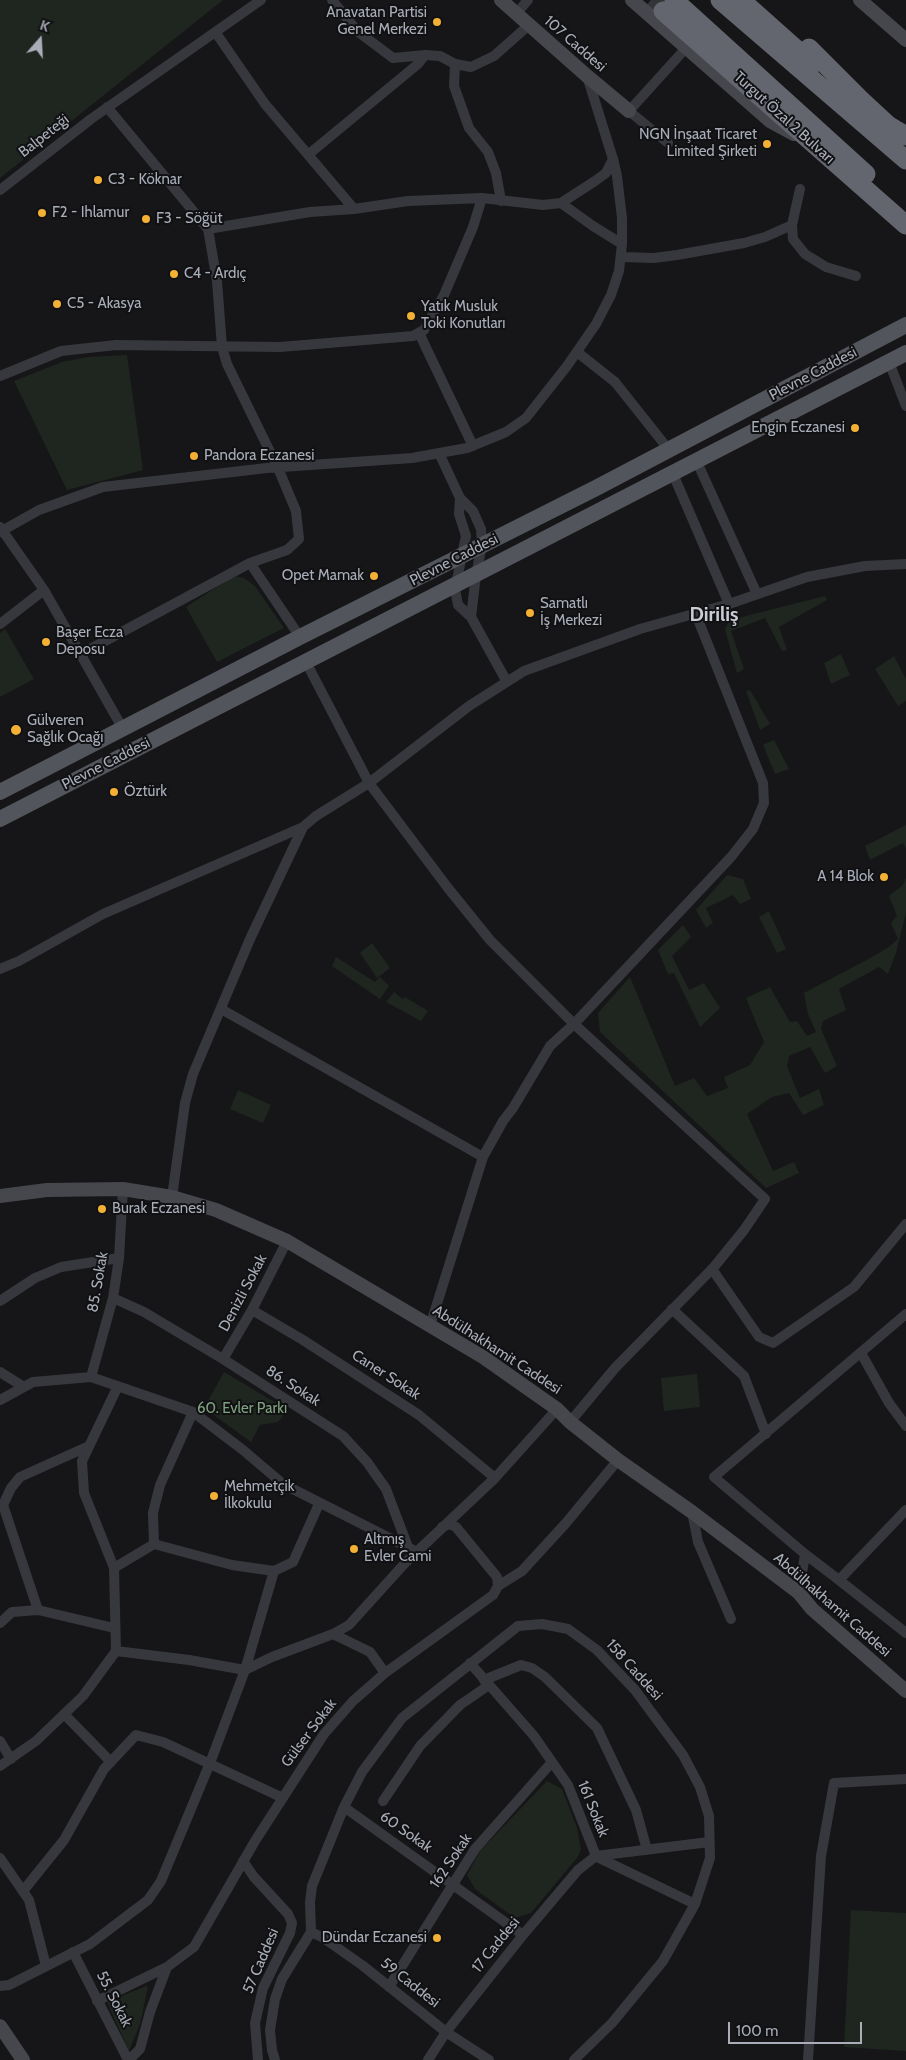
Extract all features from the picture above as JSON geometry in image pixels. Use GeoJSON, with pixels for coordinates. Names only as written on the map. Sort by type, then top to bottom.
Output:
{"type":"FeatureCollection","features":[{"type":"Feature","properties":{"kind":"highway"},"geometry":{"type":"LineString","coordinates":[[720,0],[854,105],[906,154]]}},
{"type":"Feature","properties":{"kind":"highway"},"geometry":{"type":"LineString","coordinates":[[742,0],[838,87],[906,160]]}},
{"type":"Feature","properties":{"kind":"highway"},"geometry":{"type":"LineString","coordinates":[[754,0],[808,46],[854,105],[906,136]]}},
{"type":"Feature","properties":{"kind":"highway","name":"Turgut Özal 2 Bulvarı"},"geometry":{"type":"LineString","coordinates":[[669,5],[813,144],[906,225]]}},
{"type":"Feature","properties":{"kind":"highway","name":"Turgut Özal 2 Bulvarı"},"geometry":{"type":"LineString","coordinates":[[669,5],[906,209]]}},
{"type":"Feature","properties":{"kind":"main road","name":"107 Caddesi"},"geometry":{"type":"LineString","coordinates":[[501,0],[629,111]]}},
{"type":"Feature","properties":{"kind":"main road"},"geometry":{"type":"LineString","coordinates":[[632,0],[770,121],[813,144]]}},
{"type":"Feature","properties":{"kind":"main road"},"geometry":{"type":"LineString","coordinates":[[860,0],[906,40]]}},
{"type":"Feature","properties":{"kind":"main road","name":"Plevne Caddesi"},"geometry":{"type":"LineString","coordinates":[[0,792],[669,450],[906,325]]}},
{"type":"Feature","properties":{"kind":"main road","name":"Plevne Caddesi"},"geometry":{"type":"LineString","coordinates":[[0,819],[906,353]]}},
{"type":"Feature","properties":{"kind":"main road","name":"Abdülhakhamit Caddesi"},"geometry":{"type":"LineString","coordinates":[[0,1196],[47,1190],[123,1190],[172,1197],[216,1210],[288,1241],[483,1357],[557,1409],[570,1422],[618,1460],[692,1512],[799,1593],[812,1609],[906,1690]]}},
{"type":"Feature","properties":{"kind":"main road"},"geometry":{"type":"LineString","coordinates":[[0,2026],[23,2060]]}},
{"type":"Feature","properties":{"kind":"street","name":"Balpeteği"},"geometry":{"type":"LineString","coordinates":[[0,190],[107,107],[261,0]]}},
{"type":"Feature","properties":{"kind":"street"},"geometry":{"type":"LineString","coordinates":[[332,0],[357,31],[393,58],[425,54],[440,56],[455,64],[471,67],[494,56],[529,25]]}},
{"type":"Feature","properties":{"kind":"street"},"geometry":{"type":"LineString","coordinates":[[516,14],[528,0]]}},
{"type":"Feature","properties":{"kind":"street"},"geometry":{"type":"LineString","coordinates":[[216,33],[265,104],[354,209]]}},
{"type":"Feature","properties":{"kind":"street"},"geometry":{"type":"LineString","coordinates":[[668,143],[629,111],[686,48]]}},
{"type":"Feature","properties":{"kind":"street"},"geometry":{"type":"LineString","coordinates":[[309,154],[418,64],[425,54]]}},
{"type":"Feature","properties":{"kind":"street"},"geometry":{"type":"LineString","coordinates":[[455,64],[454,86],[469,128],[488,152],[501,200]]}},
{"type":"Feature","properties":{"kind":"street"},"geometry":{"type":"LineString","coordinates":[[123,729],[44,590],[1,529],[39,510],[103,487],[278,468],[412,458],[472,446],[506,432],[526,418],[567,366],[596,324],[611,295],[619,271],[622,218],[617,176],[587,76]]}},
{"type":"Feature","properties":{"kind":"street"},"geometry":{"type":"LineString","coordinates":[[81,654],[250,563],[287,550],[299,538],[296,511],[278,468],[227,364],[222,347],[218,290],[208,230],[107,107]]}},
{"type":"Feature","properties":{"kind":"street"},"geometry":{"type":"LineString","coordinates":[[208,230],[310,212],[354,209],[408,201],[482,198],[543,205],[561,203],[606,172],[612,159]]}},
{"type":"Feature","properties":{"kind":"street"},"geometry":{"type":"LineString","coordinates":[[800,190],[792,225],[793,239],[805,254],[826,267],[856,276]]}},
{"type":"Feature","properties":{"kind":"street"},"geometry":{"type":"LineString","coordinates":[[0,376],[61,351],[128,344],[222,347],[298,346],[413,336],[424,330],[444,295],[473,227],[482,198]]}},
{"type":"Feature","properties":{"kind":"street"},"geometry":{"type":"LineString","coordinates":[[561,203],[622,244]]}},
{"type":"Feature","properties":{"kind":"street"},"geometry":{"type":"LineString","coordinates":[[621,257],[654,258],[677,256],[744,243],[765,237],[792,225]]}},
{"type":"Feature","properties":{"kind":"street"},"geometry":{"type":"LineString","coordinates":[[419,333],[472,446]]}},
{"type":"Feature","properties":{"kind":"street"},"geometry":{"type":"LineString","coordinates":[[577,352],[615,382],[669,450]]}},
{"type":"Feature","properties":{"kind":"street"},"geometry":{"type":"LineString","coordinates":[[889,362],[906,406]]}},
{"type":"Feature","properties":{"kind":"street"},"geometry":{"type":"LineString","coordinates":[[439,453],[460,498],[474,510],[482,529],[482,545],[471,617]]}},
{"type":"Feature","properties":{"kind":"street"},"geometry":{"type":"LineString","coordinates":[[697,462],[757,594]]}},
{"type":"Feature","properties":{"kind":"street"},"geometry":{"type":"LineString","coordinates":[[673,474],[729,604]]}},
{"type":"Feature","properties":{"kind":"street"},"geometry":{"type":"LineString","coordinates":[[460,498],[459,514],[466,536],[456,585],[458,604],[471,617],[507,682]]}},
{"type":"Feature","properties":{"kind":"street"},"geometry":{"type":"LineString","coordinates":[[250,563],[300,637]]}},
{"type":"Feature","properties":{"kind":"street"},"geometry":{"type":"LineString","coordinates":[[0,969],[20,961],[104,914],[303,827],[316,816],[369,783],[469,706],[524,672],[640,629],[729,604],[807,577],[865,566],[906,564]]}},
{"type":"Feature","properties":{"kind":"street"},"geometry":{"type":"LineString","coordinates":[[0,624],[44,590]]}},
{"type":"Feature","properties":{"kind":"street"},"geometry":{"type":"LineString","coordinates":[[430,1326],[483,1157],[550,1046],[574,1024],[730,857],[753,828],[764,803],[763,783],[695,612]]}},
{"type":"Feature","properties":{"kind":"street"},"geometry":{"type":"LineString","coordinates":[[306,662],[369,783],[448,888],[490,940],[574,1024],[765,1199],[744,1230],[712,1269],[615,1368],[570,1422]]}},
{"type":"Feature","properties":{"kind":"street"},"geometry":{"type":"LineString","coordinates":[[172,1197],[193,1074],[250,939],[303,827]]}},
{"type":"Feature","properties":{"kind":"street"},"geometry":{"type":"LineString","coordinates":[[221,1009],[483,1157]]}},
{"type":"Feature","properties":{"kind":"street","name":"85. Sokak"},"geometry":{"type":"LineString","coordinates":[[91,1377],[113,1298],[119,1258],[123,1190]]}},
{"type":"Feature","properties":{"kind":"street"},"geometry":{"type":"LineString","coordinates":[[712,1269],[759,1337],[773,1343],[854,1288],[906,1224]]}},
{"type":"Feature","properties":{"kind":"street","name":"Denizli Sokak"},"geometry":{"type":"LineString","coordinates":[[223,1359],[252,1310],[288,1241]]}},
{"type":"Feature","properties":{"kind":"street"},"geometry":{"type":"LineString","coordinates":[[0,1302],[35,1278],[61,1267],[119,1258]]}},
{"type":"Feature","properties":{"kind":"street","name":"86. Sokak"},"geometry":{"type":"LineString","coordinates":[[113,1298],[144,1312],[223,1359],[343,1436],[367,1462],[386,1489],[412,1549]]}},
{"type":"Feature","properties":{"kind":"street","name":"Caner Sokak"},"geometry":{"type":"LineString","coordinates":[[252,1310],[303,1340],[411,1410],[495,1478]]}},
{"type":"Feature","properties":{"kind":"street"},"geometry":{"type":"LineString","coordinates":[[672,1310],[744,1376],[766,1434]]}},
{"type":"Feature","properties":{"kind":"street"},"geometry":{"type":"LineString","coordinates":[[906,1314],[714,1477],[805,1554],[906,1633]]}},
{"type":"Feature","properties":{"kind":"street"},"geometry":{"type":"LineString","coordinates":[[861,1354],[889,1403],[906,1426]]}},
{"type":"Feature","properties":{"kind":"street"},"geometry":{"type":"LineString","coordinates":[[0,1372],[24,1387]]}},
{"type":"Feature","properties":{"kind":"street"},"geometry":{"type":"LineString","coordinates":[[0,1400],[33,1382],[91,1377],[193,1412],[283,1484],[319,1504],[412,1549]]}},
{"type":"Feature","properties":{"kind":"street"},"geometry":{"type":"LineString","coordinates":[[0,1766],[36,1741],[83,1696],[116,1651],[114,1568],[84,1492],[82,1461],[118,1386]]}},
{"type":"Feature","properties":{"kind":"street"},"geometry":{"type":"LineString","coordinates":[[116,1651],[189,1660],[245,1670],[272,1657],[333,1634],[350,1625],[412,1549],[442,1527],[495,1478],[557,1409]]}},
{"type":"Feature","properties":{"kind":"street"},"geometry":{"type":"LineString","coordinates":[[154,1544],[152,1513],[160,1485],[193,1412]]}},
{"type":"Feature","properties":{"kind":"street"},"geometry":{"type":"LineString","coordinates":[[38,1610],[2,1506],[11,1488],[20,1477],[89,1446]]}},
{"type":"Feature","properties":{"kind":"street","name":"Gülser Sokak"},"geometry":{"type":"LineString","coordinates":[[97,2001],[167,1967],[194,1947],[243,1861],[324,1734],[353,1701],[385,1673],[493,1595],[498,1586],[522,1571],[566,1523],[618,1460]]}},
{"type":"Feature","properties":{"kind":"street"},"geometry":{"type":"LineString","coordinates":[[114,1568],[154,1544],[232,1565],[274,1571],[293,1562],[319,1504]]}},
{"type":"Feature","properties":{"kind":"street"},"geometry":{"type":"LineString","coordinates":[[839,1580],[906,1510]]}},
{"type":"Feature","properties":{"kind":"street"},"geometry":{"type":"LineString","coordinates":[[692,1512],[698,1542],[731,1619]]}},
{"type":"Feature","properties":{"kind":"street"},"geometry":{"type":"LineString","coordinates":[[442,1527],[450,1524],[456,1527],[497,1577],[498,1586]]}},
{"type":"Feature","properties":{"kind":"street"},"geometry":{"type":"LineString","coordinates":[[799,1593],[805,1554]]}},
{"type":"Feature","properties":{"kind":"street"},"geometry":{"type":"LineString","coordinates":[[0,1986],[9,1985],[90,1944],[148,1900],[161,1881],[210,1763],[245,1670],[274,1571]]}},
{"type":"Feature","properties":{"kind":"street"},"geometry":{"type":"LineString","coordinates":[[0,1623],[12,1612],[38,1610],[114,1628]]}},
{"type":"Feature","properties":{"kind":"street","name":"158 Caddesi"},"geometry":{"type":"LineString","coordinates":[[311,1932],[310,1902],[312,1886],[344,1807],[362,1772],[402,1718],[518,1626],[542,1624],[568,1629],[598,1650],[635,1690],[683,1755],[700,1787],[709,1816],[710,1858],[695,1904],[663,1961],[612,2023],[574,2060]]}},
{"type":"Feature","properties":{"kind":"street"},"geometry":{"type":"LineString","coordinates":[[333,1634],[370,1652],[385,1673]]}},
{"type":"Feature","properties":{"kind":"street","name":"161 Sokak"},"geometry":{"type":"LineString","coordinates":[[470,1663],[534,1736],[568,1785],[596,1856],[709,1842]]}},
{"type":"Feature","properties":{"kind":"street"},"geometry":{"type":"LineString","coordinates":[[383,1801],[420,1746],[460,1706],[487,1682],[521,1665],[532,1668],[546,1677],[597,1728],[636,1810],[647,1850]]}},
{"type":"Feature","properties":{"kind":"street"},"geometry":{"type":"LineString","coordinates":[[64,1714],[111,1762]]}},
{"type":"Feature","properties":{"kind":"street"},"geometry":{"type":"LineString","coordinates":[[23,1891],[64,1840],[104,1769],[136,1735],[163,1742],[283,1798]]}},
{"type":"Feature","properties":{"kind":"street"},"geometry":{"type":"LineString","coordinates":[[0,1741],[11,1759]]}},
{"type":"Feature","properties":{"kind":"street","name":"162 Sokak"},"geometry":{"type":"LineString","coordinates":[[390,1987],[475,1849],[552,1762]]}},
{"type":"Feature","properties":{"kind":"street"},"geometry":{"type":"LineString","coordinates":[[808,2060],[821,1856],[834,1783],[906,1780]]}},
{"type":"Feature","properties":{"kind":"street","name":"60 Sokak"},"geometry":{"type":"LineString","coordinates":[[344,1807],[453,1884],[522,1936]]}},
{"type":"Feature","properties":{"kind":"street"},"geometry":{"type":"LineString","coordinates":[[596,1856],[695,1904]]}},
{"type":"Feature","properties":{"kind":"street","name":"17 Caddesi"},"geometry":{"type":"LineString","coordinates":[[428,2060],[446,2032],[522,1936],[578,1870],[596,1856]]}},
{"type":"Feature","properties":{"kind":"street"},"geometry":{"type":"LineString","coordinates":[[0,1858],[4,1872],[23,1891],[29,1900],[46,1966]]}},
{"type":"Feature","properties":{"kind":"street","name":"57 Caddesi"},"geometry":{"type":"LineString","coordinates":[[243,1861],[254,1877],[288,1914],[292,1923],[290,1933],[263,1988],[255,2023],[258,2060]]}},
{"type":"Feature","properties":{"kind":"street","name":"57 Caddesi"},"geometry":{"type":"LineString","coordinates":[[275,2060],[270,2030],[275,1999],[282,1979],[311,1932]]}},
{"type":"Feature","properties":{"kind":"street","name":"59 Caddesi"},"geometry":{"type":"LineString","coordinates":[[311,1932],[322,1937],[390,1987],[446,2032],[489,2060]]}},
{"type":"Feature","properties":{"kind":"street","name":"55. Sokak"},"geometry":{"type":"LineString","coordinates":[[73,1952],[128,2060]]}},
{"type":"Feature","properties":{"kind":"street"},"geometry":{"type":"LineString","coordinates":[[128,2060],[140,2049],[150,2012],[167,1967]]}},
{"type":"Feature","properties":{"kind":"green space"},"geometry":{"type":"Polygon","coordinates":[[[0,0],[223,0],[0,178],[0,0]]]}},
{"type":"Feature","properties":{"kind":"green space"},"geometry":{"type":"Polygon","coordinates":[[[127,355],[143,470],[67,490],[14,381],[62,362],[88,357],[127,355]]]}},
{"type":"Feature","properties":{"kind":"green space"},"geometry":{"type":"Polygon","coordinates":[[[234,576],[244,578],[255,586],[284,628],[217,662],[186,607],[234,576]]]}},
{"type":"Feature","properties":{"kind":"green space"},"geometry":{"type":"Polygon","coordinates":[[[825,596],[827,600],[779,627],[787,650],[782,651],[765,618],[731,631],[744,669],[737,673],[725,629],[730,620],[825,596]]]}},
{"type":"Feature","properties":{"kind":"green space"},"geometry":{"type":"Polygon","coordinates":[[[5,629],[34,679],[0,697],[0,633],[5,629]]]}},
{"type":"Feature","properties":{"kind":"green space"},"geometry":{"type":"Polygon","coordinates":[[[841,654],[850,675],[831,684],[824,663],[841,654]]]}},
{"type":"Feature","properties":{"kind":"green space"},"geometry":{"type":"Polygon","coordinates":[[[894,656],[906,679],[906,701],[898,706],[875,669],[894,656]]]}},
{"type":"Feature","properties":{"kind":"green space"},"geometry":{"type":"Polygon","coordinates":[[[750,690],[770,724],[760,730],[746,691],[750,690]]]}},
{"type":"Feature","properties":{"kind":"green space"},"geometry":{"type":"Polygon","coordinates":[[[774,740],[789,769],[775,774],[763,745],[774,740]]]}},
{"type":"Feature","properties":{"kind":"green space"},"geometry":{"type":"Polygon","coordinates":[[[906,825],[906,849],[903,843],[870,860],[865,846],[906,825]]]}},
{"type":"Feature","properties":{"kind":"green space"},"geometry":{"type":"Polygon","coordinates":[[[727,875],[743,879],[751,899],[740,904],[733,895],[706,908],[713,923],[706,928],[696,910],[727,875]]]}},
{"type":"Feature","properties":{"kind":"green space"},"geometry":{"type":"Polygon","coordinates":[[[906,878],[906,913],[896,953],[888,974],[879,967],[839,989],[846,1010],[823,1021],[821,1029],[837,1066],[825,1073],[810,1047],[789,1056],[787,1066],[800,1098],[819,1089],[824,1105],[803,1115],[789,1093],[772,1097],[747,1114],[773,1171],[794,1162],[799,1173],[766,1188],[600,1032],[598,1013],[630,977],[675,1086],[694,1078],[707,1096],[728,1088],[724,1077],[750,1065],[764,1042],[746,998],[770,987],[790,1022],[797,1021],[807,1036],[816,1032],[808,1014],[804,993],[872,957],[898,939],[891,923],[897,916],[889,896],[903,885],[906,878]]]}},
{"type":"Feature","properties":{"kind":"green space"},"geometry":{"type":"Polygon","coordinates":[[[769,911],[786,949],[777,953],[759,917],[769,911]]]}},
{"type":"Feature","properties":{"kind":"green space"},"geometry":{"type":"Polygon","coordinates":[[[683,925],[691,937],[672,956],[689,990],[704,983],[720,1008],[700,1027],[674,973],[668,974],[658,950],[683,925]]]}},
{"type":"Feature","properties":{"kind":"green space"},"geometry":{"type":"Polygon","coordinates":[[[372,943],[390,968],[377,978],[360,953],[372,943]]]}},
{"type":"Feature","properties":{"kind":"green space"},"geometry":{"type":"Polygon","coordinates":[[[336,957],[375,982],[380,977],[389,986],[380,999],[332,966],[336,957]]]}},
{"type":"Feature","properties":{"kind":"green space"},"geometry":{"type":"Polygon","coordinates":[[[394,992],[403,999],[405,997],[428,1011],[421,1021],[386,1002],[394,992]]]}},
{"type":"Feature","properties":{"kind":"green space"},"geometry":{"type":"Polygon","coordinates":[[[238,1090],[271,1105],[263,1123],[230,1109],[238,1090]]]}},
{"type":"Feature","properties":{"kind":"green space","name":"60. Evler Parkı"},"geometry":{"type":"Polygon","coordinates":[[[224,1372],[288,1410],[278,1422],[260,1425],[251,1442],[204,1408],[224,1372]]]}},
{"type":"Feature","properties":{"kind":"green space"},"geometry":{"type":"Polygon","coordinates":[[[697,1374],[700,1407],[664,1411],[661,1378],[697,1374]]]}},
{"type":"Feature","properties":{"kind":"green space"},"geometry":{"type":"Polygon","coordinates":[[[547,1781],[562,1789],[577,1828],[581,1850],[577,1858],[531,1913],[515,1918],[475,1889],[467,1875],[480,1851],[547,1781]]]}},
{"type":"Feature","properties":{"kind":"green space"},"geometry":{"type":"Polygon","coordinates":[[[851,1910],[906,1913],[906,2051],[844,2047],[851,1910]]]}},
{"type":"Feature","properties":{"kind":"green space"},"geometry":{"type":"Polygon","coordinates":[[[146,1986],[148,1987],[140,2024],[129,2051],[107,2002],[146,1986]]]}},
{"type":"Feature","properties":{"kind":"tunnel"},"geometry":{"type":"LineString","coordinates":[[651,0],[663,11]]}},
{"type":"Feature","properties":{"kind":"place","name":"Anavatan Partisi Genel Merkezi"},"geometry":{"type":"Point","coordinates":[437,22]}},
{"type":"Feature","properties":{"kind":"place","name":"NGN İnşaat Ticaret Limited Şirketi"},"geometry":{"type":"Point","coordinates":[767,144]}},
{"type":"Feature","properties":{"kind":"place","name":"C3 - Köknar"},"geometry":{"type":"Point","coordinates":[98,180]}},
{"type":"Feature","properties":{"kind":"place","name":"F2 - Ihlamur"},"geometry":{"type":"Point","coordinates":[42,213]}},
{"type":"Feature","properties":{"kind":"place","name":"F3 - Söğüt"},"geometry":{"type":"Point","coordinates":[146,219]}},
{"type":"Feature","properties":{"kind":"place","name":"C4 - Ardıç"},"geometry":{"type":"Point","coordinates":[174,274]}},
{"type":"Feature","properties":{"kind":"place","name":"C5 - Akasya"},"geometry":{"type":"Point","coordinates":[57,304]}},
{"type":"Feature","properties":{"kind":"place","name":"Yatık Musluk Toki Konutları"},"geometry":{"type":"Point","coordinates":[411,316]}},
{"type":"Feature","properties":{"kind":"place","name":"Engin Eczanesi"},"geometry":{"type":"Point","coordinates":[855,428]}},
{"type":"Feature","properties":{"kind":"place","name":"Pandora Eczanesi"},"geometry":{"type":"Point","coordinates":[194,456]}},
{"type":"Feature","properties":{"kind":"place","name":"Opet Mamak"},"geometry":{"type":"Point","coordinates":[374,576]}},
{"type":"Feature","properties":{"kind":"place","name":"Samatlı İş Merkezi"},"geometry":{"type":"Point","coordinates":[530,613]}},
{"type":"Feature","properties":{"kind":"place","name":"Başer Ecza Deposu"},"geometry":{"type":"Point","coordinates":[46,642]}},
{"type":"Feature","properties":{"kind":"place","name":"Gülveren Sağlık Ocağı"},"geometry":{"type":"Point","coordinates":[16,730]}},
{"type":"Feature","properties":{"kind":"place","name":"Öztürk"},"geometry":{"type":"Point","coordinates":[114,792]}},
{"type":"Feature","properties":{"kind":"place","name":"A 14 Blok"},"geometry":{"type":"Point","coordinates":[884,877]}},
{"type":"Feature","properties":{"kind":"place","name":"Burak Eczanesi"},"geometry":{"type":"Point","coordinates":[102,1209]}},
{"type":"Feature","properties":{"kind":"place","name":"Mehmetçik İlkokulu"},"geometry":{"type":"Point","coordinates":[214,1496]}},
{"type":"Feature","properties":{"kind":"place","name":"Altmış Evler Cami"},"geometry":{"type":"Point","coordinates":[354,1549]}},
{"type":"Feature","properties":{"kind":"place","name":"Dündar Eczanesi"},"geometry":{"type":"Point","coordinates":[437,1938]}},
{"type":"Feature","properties":{"kind":"district","name":"Diriliş"},"geometry":{"type":"Point","coordinates":[714,615]}}]}
